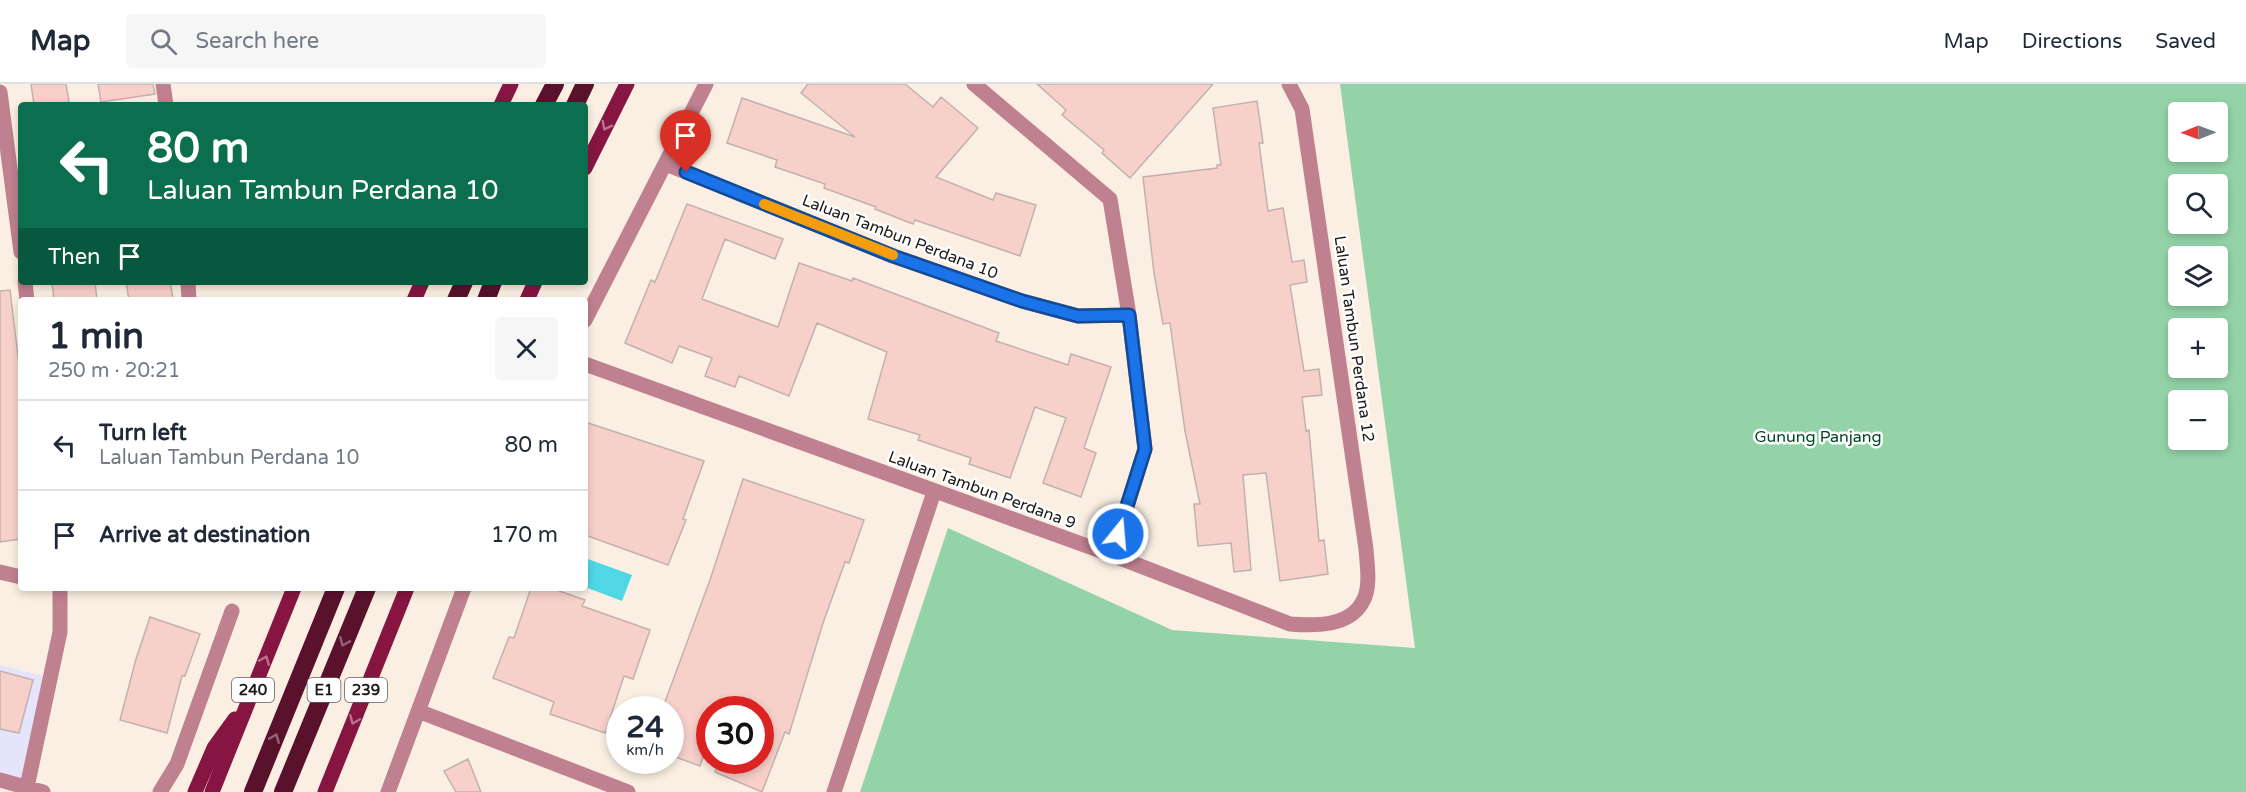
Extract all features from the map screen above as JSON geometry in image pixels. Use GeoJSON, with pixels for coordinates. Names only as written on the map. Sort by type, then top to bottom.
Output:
{"type":"FeatureCollection","features":[{"type":"Feature","properties":{"kind":"highway"},"geometry":{"type":"LineString","coordinates":[[546,102],[555,84]]}},
{"type":"Feature","properties":{"kind":"highway"},"geometry":{"type":"LineString","coordinates":[[576,102],[585,84]]}},
{"type":"Feature","properties":{"kind":"highway","name":"E1"},"geometry":{"type":"LineString","coordinates":[[253,792],[335,591]]}},
{"type":"Feature","properties":{"kind":"highway","name":"E1"},"geometry":{"type":"LineString","coordinates":[[283,792],[366,591]]}},
{"type":"Feature","properties":{"kind":"main road"},"geometry":{"type":"LineString","coordinates":[[502,102],[511,84]]}},
{"type":"Feature","properties":{"kind":"main road"},"geometry":{"type":"LineString","coordinates":[[588,162],[627,84]]}},
{"type":"Feature","properties":{"kind":"main road","name":"240"},"geometry":{"type":"LineString","coordinates":[[212,792],[293,591]]}},
{"type":"Feature","properties":{"kind":"main road","name":"239"},"geometry":{"type":"LineString","coordinates":[[325,792],[406,591]]}},
{"type":"Feature","properties":{"kind":"main road"},"geometry":{"type":"LineString","coordinates":[[195,792],[214,748],[249,700]]}},
{"type":"Feature","properties":{"kind":"street"},"geometry":{"type":"LineString","coordinates":[[163,84],[166,102]]}},
{"type":"Feature","properties":{"kind":"street"},"geometry":{"type":"LineString","coordinates":[[588,314],[706,84]]}},
{"type":"Feature","properties":{"kind":"street"},"geometry":{"type":"LineString","coordinates":[[974,84],[1110,199],[1129,315],[1145,449],[1112,555]]}},
{"type":"Feature","properties":{"kind":"street","name":"Laluan Tambun Perdana 12"},"geometry":{"type":"LineString","coordinates":[[1289,84],[1302,109],[1362,526],[1368,576],[1363,602]]}},
{"type":"Feature","properties":{"kind":"street"},"geometry":{"type":"LineString","coordinates":[[0,92],[18,229]]}},
{"type":"Feature","properties":{"kind":"street","name":"Laluan Tambun Perdana 10"},"geometry":{"type":"LineString","coordinates":[[666,164],[893,256],[1022,301],[1078,316],[1129,315]]}},
{"type":"Feature","properties":{"kind":"street","name":"Laluan Tambun Perdana 9"},"geometry":{"type":"LineString","coordinates":[[588,365],[1112,555],[1290,624],[1315,626],[1343,620],[1363,602]]}},
{"type":"Feature","properties":{"kind":"street"},"geometry":{"type":"LineString","coordinates":[[834,792],[934,492]]}},
{"type":"Feature","properties":{"kind":"street"},"geometry":{"type":"LineString","coordinates":[[0,572],[18,576]]}},
{"type":"Feature","properties":{"kind":"street"},"geometry":{"type":"LineString","coordinates":[[27,787],[58,643],[60,591]]}},
{"type":"Feature","properties":{"kind":"street"},"geometry":{"type":"LineString","coordinates":[[388,792],[463,591]]}},
{"type":"Feature","properties":{"kind":"street"},"geometry":{"type":"LineString","coordinates":[[160,792],[177,764],[232,611]]}},
{"type":"Feature","properties":{"kind":"street"},"geometry":{"type":"LineString","coordinates":[[418,711],[628,792]]}},
{"type":"Feature","properties":{"kind":"street"},"geometry":{"type":"LineString","coordinates":[[0,780],[43,792]]}},
{"type":"Feature","properties":{"kind":"shaded area"},"geometry":{"type":"Polygon","coordinates":[[[0,665],[52,678],[23,789],[0,783],[0,665]]]}},
{"type":"Feature","properties":{"kind":"green space","name":"Gunung Panjang"},"geometry":{"type":"Polygon","coordinates":[[[1340,84],[2246,84],[2246,792],[860,792],[948,528],[1172,630],[1415,648],[1340,84]]]}},
{"type":"Feature","properties":{"kind":"water"},"geometry":{"type":"Polygon","coordinates":[[[588,559],[632,575],[622,601],[588,588],[588,559]]]}},
{"type":"Feature","properties":{"kind":"building"},"geometry":{"type":"Polygon","coordinates":[[[31,84],[66,84],[69,102],[34,102],[31,84]]]}},
{"type":"Feature","properties":{"kind":"building"},"geometry":{"type":"Polygon","coordinates":[[[98,84],[153,84],[155,94],[101,102],[98,84]]]}},
{"type":"Feature","properties":{"kind":"building"},"geometry":{"type":"Polygon","coordinates":[[[808,84],[905,84],[933,107],[941,97],[978,128],[936,177],[993,200],[996,193],[1036,205],[1020,256],[915,220],[913,224],[875,209],[876,207],[824,188],[825,184],[775,167],[777,160],[727,143],[742,98],[855,137],[801,93],[808,84]]]}},
{"type":"Feature","properties":{"kind":"building"},"geometry":{"type":"Polygon","coordinates":[[[1037,84],[1213,84],[1130,178],[1102,153],[1104,150],[1062,115],[1066,110],[1037,84]]]}},
{"type":"Feature","properties":{"kind":"building"},"geometry":{"type":"Polygon","coordinates":[[[1257,101],[1263,143],[1259,143],[1268,211],[1283,208],[1292,262],[1304,260],[1307,282],[1290,285],[1304,371],[1319,369],[1322,395],[1302,397],[1306,431],[1309,430],[1319,541],[1324,540],[1328,574],[1280,581],[1266,473],[1243,475],[1251,570],[1234,572],[1231,543],[1198,546],[1194,504],[1200,504],[1185,431],[1170,323],[1163,324],[1154,273],[1143,177],[1217,168],[1217,165],[1221,165],[1213,108],[1257,101]]]}},
{"type":"Feature","properties":{"kind":"building"},"geometry":{"type":"Polygon","coordinates":[[[687,204],[783,239],[775,259],[725,239],[702,299],[778,327],[799,263],[852,281],[853,278],[999,333],[996,341],[1068,365],[1071,354],[1111,367],[1084,448],[1096,453],[1081,497],[1043,483],[1066,418],[1035,407],[1010,478],[969,464],[971,458],[918,440],[920,435],[868,419],[887,352],[817,323],[789,396],[739,376],[735,387],[705,376],[712,358],[679,346],[672,363],[625,343],[651,280],[655,282],[687,204]]]}},
{"type":"Feature","properties":{"kind":"building"},"geometry":{"type":"Polygon","coordinates":[[[52,285],[95,285],[97,297],[54,297],[52,285]]]}},
{"type":"Feature","properties":{"kind":"building"},"geometry":{"type":"Polygon","coordinates":[[[126,285],[171,285],[173,297],[128,297],[126,285]]]}},
{"type":"Feature","properties":{"kind":"building"},"geometry":{"type":"Polygon","coordinates":[[[10,290],[18,356],[18,539],[0,542],[0,291],[10,290]]]}},
{"type":"Feature","properties":{"kind":"building"},"geometry":{"type":"Polygon","coordinates":[[[588,423],[704,461],[683,519],[686,520],[668,565],[588,536],[588,423]]]}},
{"type":"Feature","properties":{"kind":"building"},"geometry":{"type":"Polygon","coordinates":[[[743,479],[864,520],[849,563],[845,562],[823,623],[789,734],[785,732],[774,761],[774,696],[696,696],[696,765],[684,760],[684,696],[667,696],[710,580],[743,479]]]}},
{"type":"Feature","properties":{"kind":"building"},"geometry":{"type":"Polygon","coordinates":[[[530,591],[560,591],[585,600],[582,606],[650,630],[633,679],[624,676],[617,696],[606,696],[605,733],[550,714],[554,702],[493,678],[509,637],[514,638],[530,591]]]}},
{"type":"Feature","properties":{"kind":"building"},"geometry":{"type":"Polygon","coordinates":[[[150,617],[200,634],[185,676],[182,676],[167,733],[120,720],[150,617]]]}},
{"type":"Feature","properties":{"kind":"building"},"geometry":{"type":"Polygon","coordinates":[[[0,671],[33,680],[19,733],[0,729],[0,671]]]}},
{"type":"Feature","properties":{"kind":"building"},"geometry":{"type":"Polygon","coordinates":[[[468,759],[481,792],[456,792],[444,771],[468,759]]]}},
{"type":"Feature","properties":{"kind":"building"},"geometry":{"type":"Polygon","coordinates":[[[720,774],[769,774],[762,792],[720,774]]]}},
{"type":"Feature","properties":{"kind":"slow traffic"},"geometry":{"type":"LineString","coordinates":[[764,204],[893,255]]}},
{"type":"Feature","properties":{"kind":"route"},"geometry":{"type":"LineString","coordinates":[[686,172],[893,256],[1022,301],[1078,316],[1129,315],[1145,449],[1118,534]]}}]}
